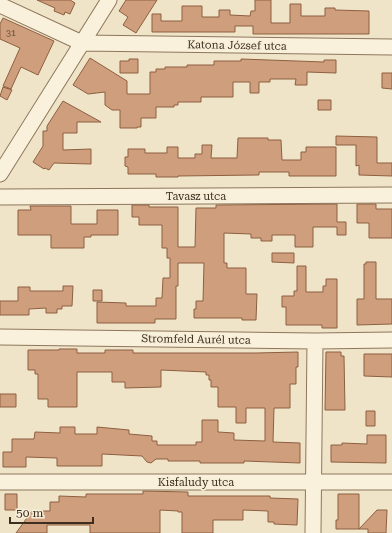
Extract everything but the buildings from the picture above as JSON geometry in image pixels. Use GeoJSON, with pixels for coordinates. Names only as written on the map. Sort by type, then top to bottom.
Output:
{"type":"FeatureCollection","features":[{"type":"Feature","properties":{"kind":"street"},"geometry":{"type":"LineString","coordinates":[[1,170],[108,0]]}},
{"type":"Feature","properties":{"kind":"street"},"geometry":{"type":"LineString","coordinates":[[0,5],[82,43]]}},
{"type":"Feature","properties":{"kind":"street","name":"Katona József utca"},"geometry":{"type":"LineString","coordinates":[[82,43],[392,47]]}},
{"type":"Feature","properties":{"kind":"street","name":"Tavasz utca"},"geometry":{"type":"LineString","coordinates":[[0,197],[392,195]]}},
{"type":"Feature","properties":{"kind":"street","name":"Stromfeld Aurél utca"},"geometry":{"type":"LineString","coordinates":[[0,337],[315,341],[392,340]]}},
{"type":"Feature","properties":{"kind":"street"},"geometry":{"type":"LineString","coordinates":[[312,533],[315,341]]}},
{"type":"Feature","properties":{"kind":"street","name":"Kisfaludy utca"},"geometry":{"type":"LineString","coordinates":[[0,482],[392,482]]}}]}
